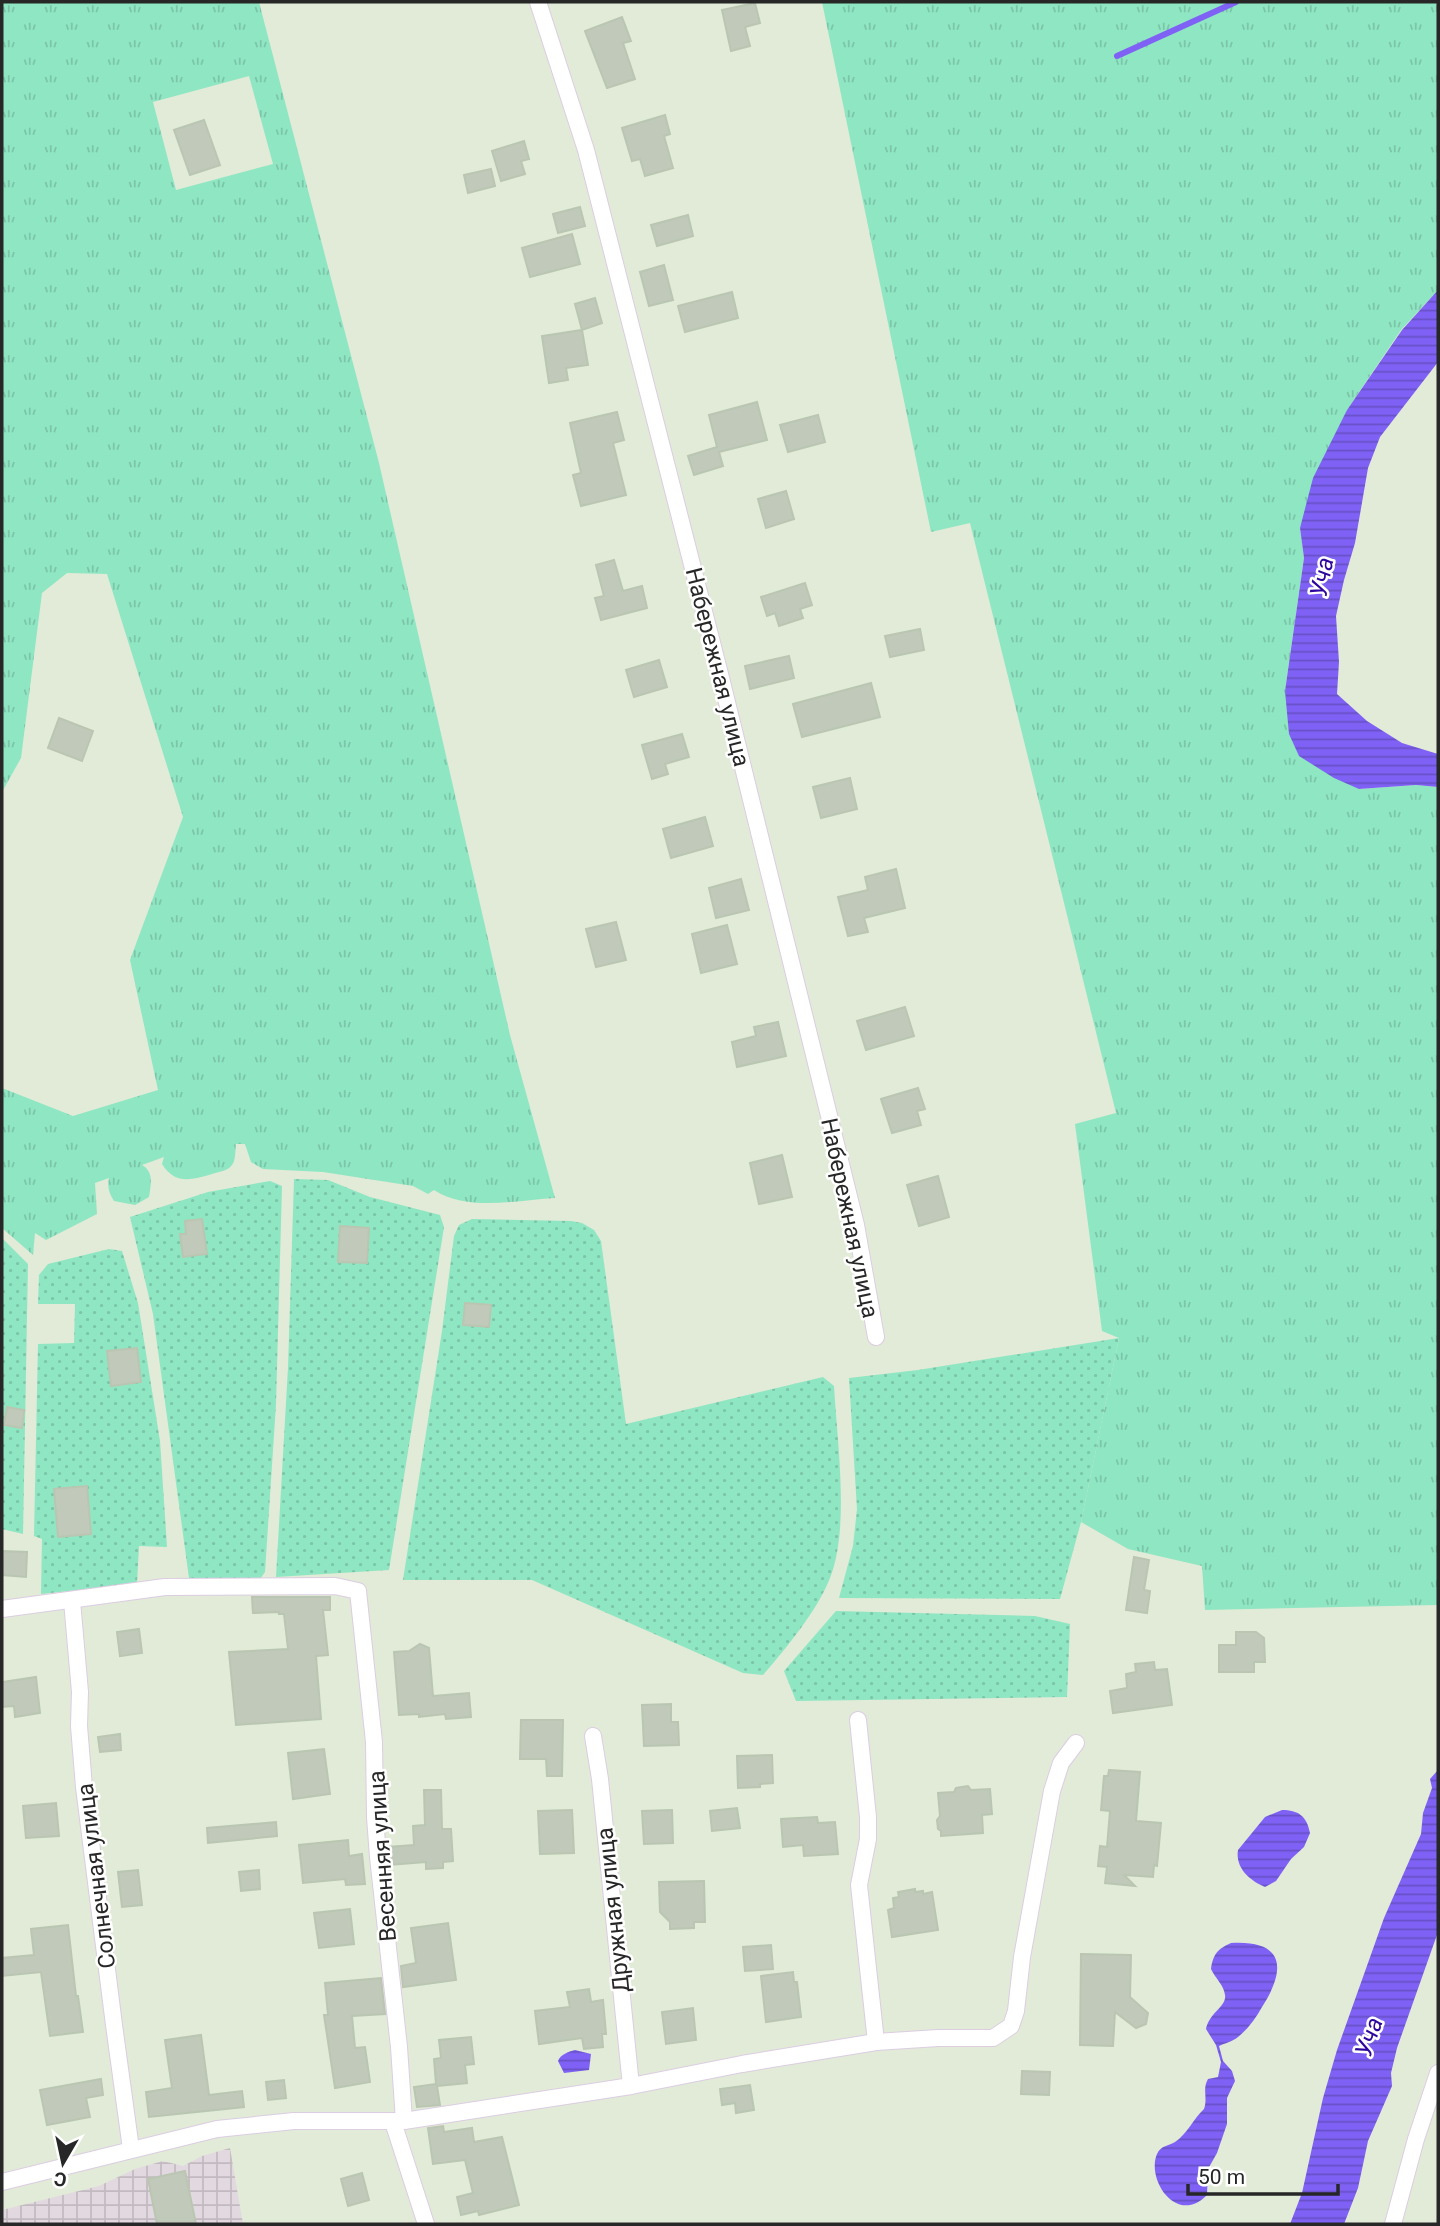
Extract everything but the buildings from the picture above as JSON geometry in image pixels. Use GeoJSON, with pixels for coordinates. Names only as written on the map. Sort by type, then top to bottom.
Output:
{"type":"FeatureCollection","features":[{"type":"Feature","properties":{"kind":"street","name":"Набережная улица"},"geometry":{"type":"LineString","coordinates":[[538,2],[586,150],[720,674],[856,1224],[876,1337]]}},
{"type":"Feature","properties":{"kind":"street","name":"Весенняя улица"},"geometry":{"type":"LineString","coordinates":[[72,1601],[165,1587],[335,1586],[358,1591],[374,1742],[378,1857],[399,2047],[399,2122],[426,2224]]}},
{"type":"Feature","properties":{"kind":"street"},"geometry":{"type":"LineString","coordinates":[[2,1609],[72,1601]]}},
{"type":"Feature","properties":{"kind":"street","name":"Солнечная улица"},"geometry":{"type":"LineString","coordinates":[[72,1601],[85,1787],[131,2149]]}},
{"type":"Feature","properties":{"kind":"street"},"geometry":{"type":"LineString","coordinates":[[858,1720],[868,1818],[868,1839],[859,1885],[876,2042]]}},
{"type":"Feature","properties":{"kind":"street","name":"Дружная улица"},"geometry":{"type":"LineString","coordinates":[[593,1736],[600,1779],[631,2085]]}},
{"type":"Feature","properties":{"kind":"street"},"geometry":{"type":"LineString","coordinates":[[2,2182],[217,2129],[295,2121],[399,2122],[876,2042],[993,2038],[1011,2026],[1016,2011],[1022,1957],[1052,1791],[1061,1763],[1076,1743]]}},
{"type":"Feature","properties":{"kind":"street"},"geometry":{"type":"LineString","coordinates":[[1394,2224],[1416,2139],[1438,2073]]}},
{"type":"Feature","properties":{"kind":"shaded area"},"geometry":{"type":"Polygon","coordinates":[[[230,2148],[243,2224],[2,2224],[2,2210],[99,2186],[135,2169],[163,2161],[183,2166],[202,2156],[230,2148]]]}},
{"type":"Feature","properties":{"kind":"green space"},"geometry":{"type":"Polygon","coordinates":[[[2,2],[259,2],[379,463],[510,1035],[555,1198],[477,1203],[447,1197],[434,1190],[428,1194],[413,1186],[323,1172],[263,1169],[251,1162],[245,1144],[236,1144],[234,1160],[230,1167],[198,1178],[184,1179],[172,1175],[162,1164],[164,1157],[142,1165],[150,1175],[149,1197],[135,1205],[114,1201],[109,1190],[109,1178],[95,1183],[97,1214],[46,1240],[35,1233],[33,1255],[2,1228],[2,1088],[73,1116],[158,1090],[130,960],[183,817],[107,574],[67,573],[42,593],[21,758],[2,792],[2,2]],[[249,76],[153,102],[176,190],[273,164],[249,76]]]}},
{"type":"Feature","properties":{"kind":"green space"},"geometry":{"type":"Polygon","coordinates":[[[822,2],[1438,2],[1438,290],[1401,330],[1347,410],[1300,528],[1304,558],[1285,691],[1359,789],[1416,785],[1438,787],[1438,1605],[1205,1610],[1202,1566],[1128,1549],[1081,1522],[1119,1338],[1102,1331],[1075,1124],[1116,1113],[970,523],[931,532],[822,2]]]}},
{"type":"Feature","properties":{"kind":"green space"},"geometry":{"type":"Polygon","coordinates":[[[294,1179],[328,1180],[370,1197],[440,1215],[444,1227],[389,1570],[276,1577],[288,1368],[294,1179]]]}},
{"type":"Feature","properties":{"kind":"green space"},"geometry":{"type":"Polygon","coordinates":[[[270,1181],[282,1186],[276,1404],[265,1572],[260,1579],[189,1578],[153,1314],[130,1217],[208,1192],[270,1181]]]}},
{"type":"Feature","properties":{"kind":"green space"},"geometry":{"type":"Polygon","coordinates":[[[472,1219],[571,1221],[582,1223],[594,1230],[601,1241],[626,1424],[823,1377],[834,1386],[841,1484],[836,1558],[830,1578],[809,1616],[763,1675],[743,1673],[532,1580],[403,1580],[454,1236],[459,1225],[472,1219]]]}},
{"type":"Feature","properties":{"kind":"green space"},"geometry":{"type":"Polygon","coordinates":[[[2,1238],[28,1264],[23,1534],[2,1529],[2,1238]]]}},
{"type":"Feature","properties":{"kind":"green space"},"geometry":{"type":"Polygon","coordinates":[[[109,1249],[122,1251],[138,1303],[160,1441],[167,1547],[139,1546],[137,1584],[41,1594],[42,1539],[34,1536],[38,1344],[74,1343],[75,1304],[38,1304],[39,1275],[48,1264],[109,1249]]]}},
{"type":"Feature","properties":{"kind":"green space"},"geometry":{"type":"Polygon","coordinates":[[[1119,1338],[1081,1522],[1060,1599],[839,1598],[853,1546],[857,1509],[849,1378],[918,1370],[1119,1338]]]}},
{"type":"Feature","properties":{"kind":"green space"},"geometry":{"type":"Polygon","coordinates":[[[836,1611],[1035,1616],[1070,1624],[1067,1697],[796,1701],[784,1671],[836,1611]]]}},
{"type":"Feature","properties":{"kind":"water","name":"Уча"},"geometry":{"type":"Polygon","coordinates":[[[1438,290],[1438,362],[1380,437],[1368,468],[1355,543],[1336,616],[1339,662],[1337,694],[1367,721],[1402,743],[1438,754],[1438,787],[1416,785],[1359,789],[1334,778],[1299,756],[1289,734],[1285,691],[1304,558],[1300,528],[1313,478],[1347,410],[1402,330],[1438,290]]]}},
{"type":"Feature","properties":{"kind":"water","name":"Уча"},"geometry":{"type":"Polygon","coordinates":[[[1438,1770],[1438,1932],[1397,2048],[1391,2073],[1392,2086],[1368,2141],[1358,2188],[1344,2224],[1290,2224],[1302,2193],[1323,2098],[1337,2050],[1384,1918],[1421,1834],[1423,1813],[1432,1788],[1430,1779],[1438,1770]]]}},
{"type":"Feature","properties":{"kind":"water"},"geometry":{"type":"Polygon","coordinates":[[[1282,1810],[1301,1815],[1307,1822],[1310,1833],[1304,1847],[1291,1859],[1276,1881],[1265,1887],[1254,1881],[1241,1868],[1238,1850],[1265,1817],[1282,1810]]]}},
{"type":"Feature","properties":{"kind":"water"},"geometry":{"type":"Polygon","coordinates":[[[1231,1943],[1262,1946],[1276,1959],[1277,1969],[1270,1993],[1252,2023],[1236,2039],[1219,2046],[1223,2061],[1232,2071],[1235,2081],[1227,2098],[1227,2124],[1208,2169],[1207,2195],[1196,2203],[1185,2205],[1175,2203],[1160,2187],[1155,2164],[1159,2151],[1179,2139],[1204,2109],[1206,2083],[1208,2079],[1218,2077],[1221,2062],[1216,2045],[1206,2029],[1223,2003],[1225,1995],[1211,1969],[1217,1953],[1231,1943]]]}},
{"type":"Feature","properties":{"kind":"water"},"geometry":{"type":"Polygon","coordinates":[[[575,2050],[591,2054],[589,2070],[564,2073],[558,2061],[563,2055],[575,2050]]]}},
{"type":"Feature","properties":{"kind":"waterway"},"geometry":{"type":"LineString","coordinates":[[1117,56],[1236,2]]}}]}
